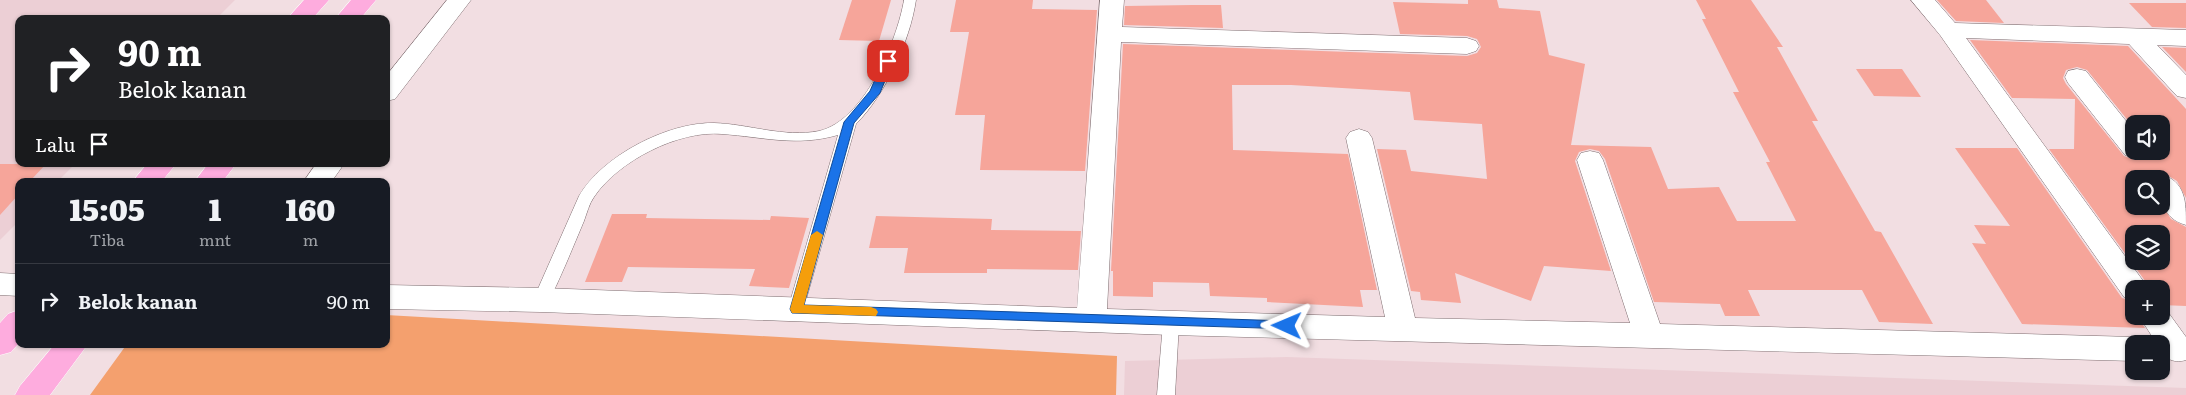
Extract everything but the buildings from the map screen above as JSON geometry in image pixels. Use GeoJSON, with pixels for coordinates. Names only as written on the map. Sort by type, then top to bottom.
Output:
{"type":"FeatureCollection","features":[{"type":"Feature","properties":{"kind":"highway"},"geometry":{"type":"LineString","coordinates":[[303,15],[317,0]]}},
{"type":"Feature","properties":{"kind":"highway"},"geometry":{"type":"LineString","coordinates":[[351,15],[364,0]]}},
{"type":"Feature","properties":{"kind":"highway"},"geometry":{"type":"LineString","coordinates":[[149,178],[160,167]]}},
{"type":"Feature","properties":{"kind":"highway"},"geometry":{"type":"LineString","coordinates":[[211,178],[220,167]]}},
{"type":"Feature","properties":{"kind":"highway"},"geometry":{"type":"LineString","coordinates":[[0,342],[15,326]]}},
{"type":"Feature","properties":{"kind":"highway"},"geometry":{"type":"LineString","coordinates":[[37,387],[70,348]]}},
{"type":"Feature","properties":{"kind":"street"},"geometry":{"type":"LineString","coordinates":[[390,88],[459,0]]}},
{"type":"Feature","properties":{"kind":"street"},"geometry":{"type":"LineString","coordinates":[[1091,320],[1112,0]]}},
{"type":"Feature","properties":{"kind":"street"},"geometry":{"type":"LineString","coordinates":[[1924,0],[1948,30],[2128,280]]}},
{"type":"Feature","properties":{"kind":"street"},"geometry":{"type":"LineString","coordinates":[[1948,30],[2186,38]]}},
{"type":"Feature","properties":{"kind":"street"},"geometry":{"type":"LineString","coordinates":[[1111,34],[1467,46]]}},
{"type":"Feature","properties":{"kind":"street"},"geometry":{"type":"LineString","coordinates":[[2135,36],[2186,90]]}},
{"type":"Feature","properties":{"kind":"street"},"geometry":{"type":"LineString","coordinates":[[2078,77],[2125,137]]}},
{"type":"Feature","properties":{"kind":"street"},"geometry":{"type":"LineString","coordinates":[[1359,138],[1403,329]]}},
{"type":"Feature","properties":{"kind":"street"},"geometry":{"type":"LineString","coordinates":[[1590,160],[1650,336]]}},
{"type":"Feature","properties":{"kind":"street"},"geometry":{"type":"LineString","coordinates":[[2143,160],[2150,170]]}},
{"type":"Feature","properties":{"kind":"street"},"geometry":{"type":"LineString","coordinates":[[319,178],[329,167]]}},
{"type":"Feature","properties":{"kind":"street"},"geometry":{"type":"LineString","coordinates":[[2170,195],[2186,215]]}},
{"type":"Feature","properties":{"kind":"street"},"geometry":{"type":"LineString","coordinates":[[0,284],[15,285]]}},
{"type":"Feature","properties":{"kind":"street"},"geometry":{"type":"LineString","coordinates":[[390,298],[541,300],[1171,323],[2125,349]]}},
{"type":"Feature","properties":{"kind":"street"},"geometry":{"type":"LineString","coordinates":[[2160,325],[2175,350]]}},
{"type":"Feature","properties":{"kind":"lane"},"geometry":{"type":"LineString","coordinates":[[541,300],[590,191],[628,158],[651,143],[682,132],[712,128],[802,137],[830,133],[849,122],[874,93],[908,13],[910,0]]}},
{"type":"Feature","properties":{"kind":"lane"},"geometry":{"type":"LineString","coordinates":[[796,309],[849,122]]}},
{"type":"Feature","properties":{"kind":"lane"},"geometry":{"type":"LineString","coordinates":[[1166,395],[1171,323]]}},
{"type":"Feature","properties":{"kind":"shaded area"},"geometry":{"type":"Polygon","coordinates":[[[0,0],[235,0],[220,15],[15,15],[15,167],[72,167],[61,178],[15,178],[15,225],[0,240],[0,0]]]}},
{"type":"Feature","properties":{"kind":"shaded area"},"geometry":{"type":"Polygon","coordinates":[[[390,315],[1117,356],[1116,395],[90,395],[124,348],[390,348],[390,315]]]}},
{"type":"Feature","properties":{"kind":"shaded area"},"geometry":{"type":"Polygon","coordinates":[[[1287,357],[2186,388],[2186,395],[1124,395],[1125,361],[1287,357]]]}},
{"type":"Feature","properties":{"kind":"slow traffic"},"geometry":{"type":"LineString","coordinates":[[817,235],[796,309],[871,312]]}},
{"type":"Feature","properties":{"kind":"route"},"geometry":{"type":"LineString","coordinates":[[888,61],[874,93],[849,122],[796,309],[1287,326]]}}]}
